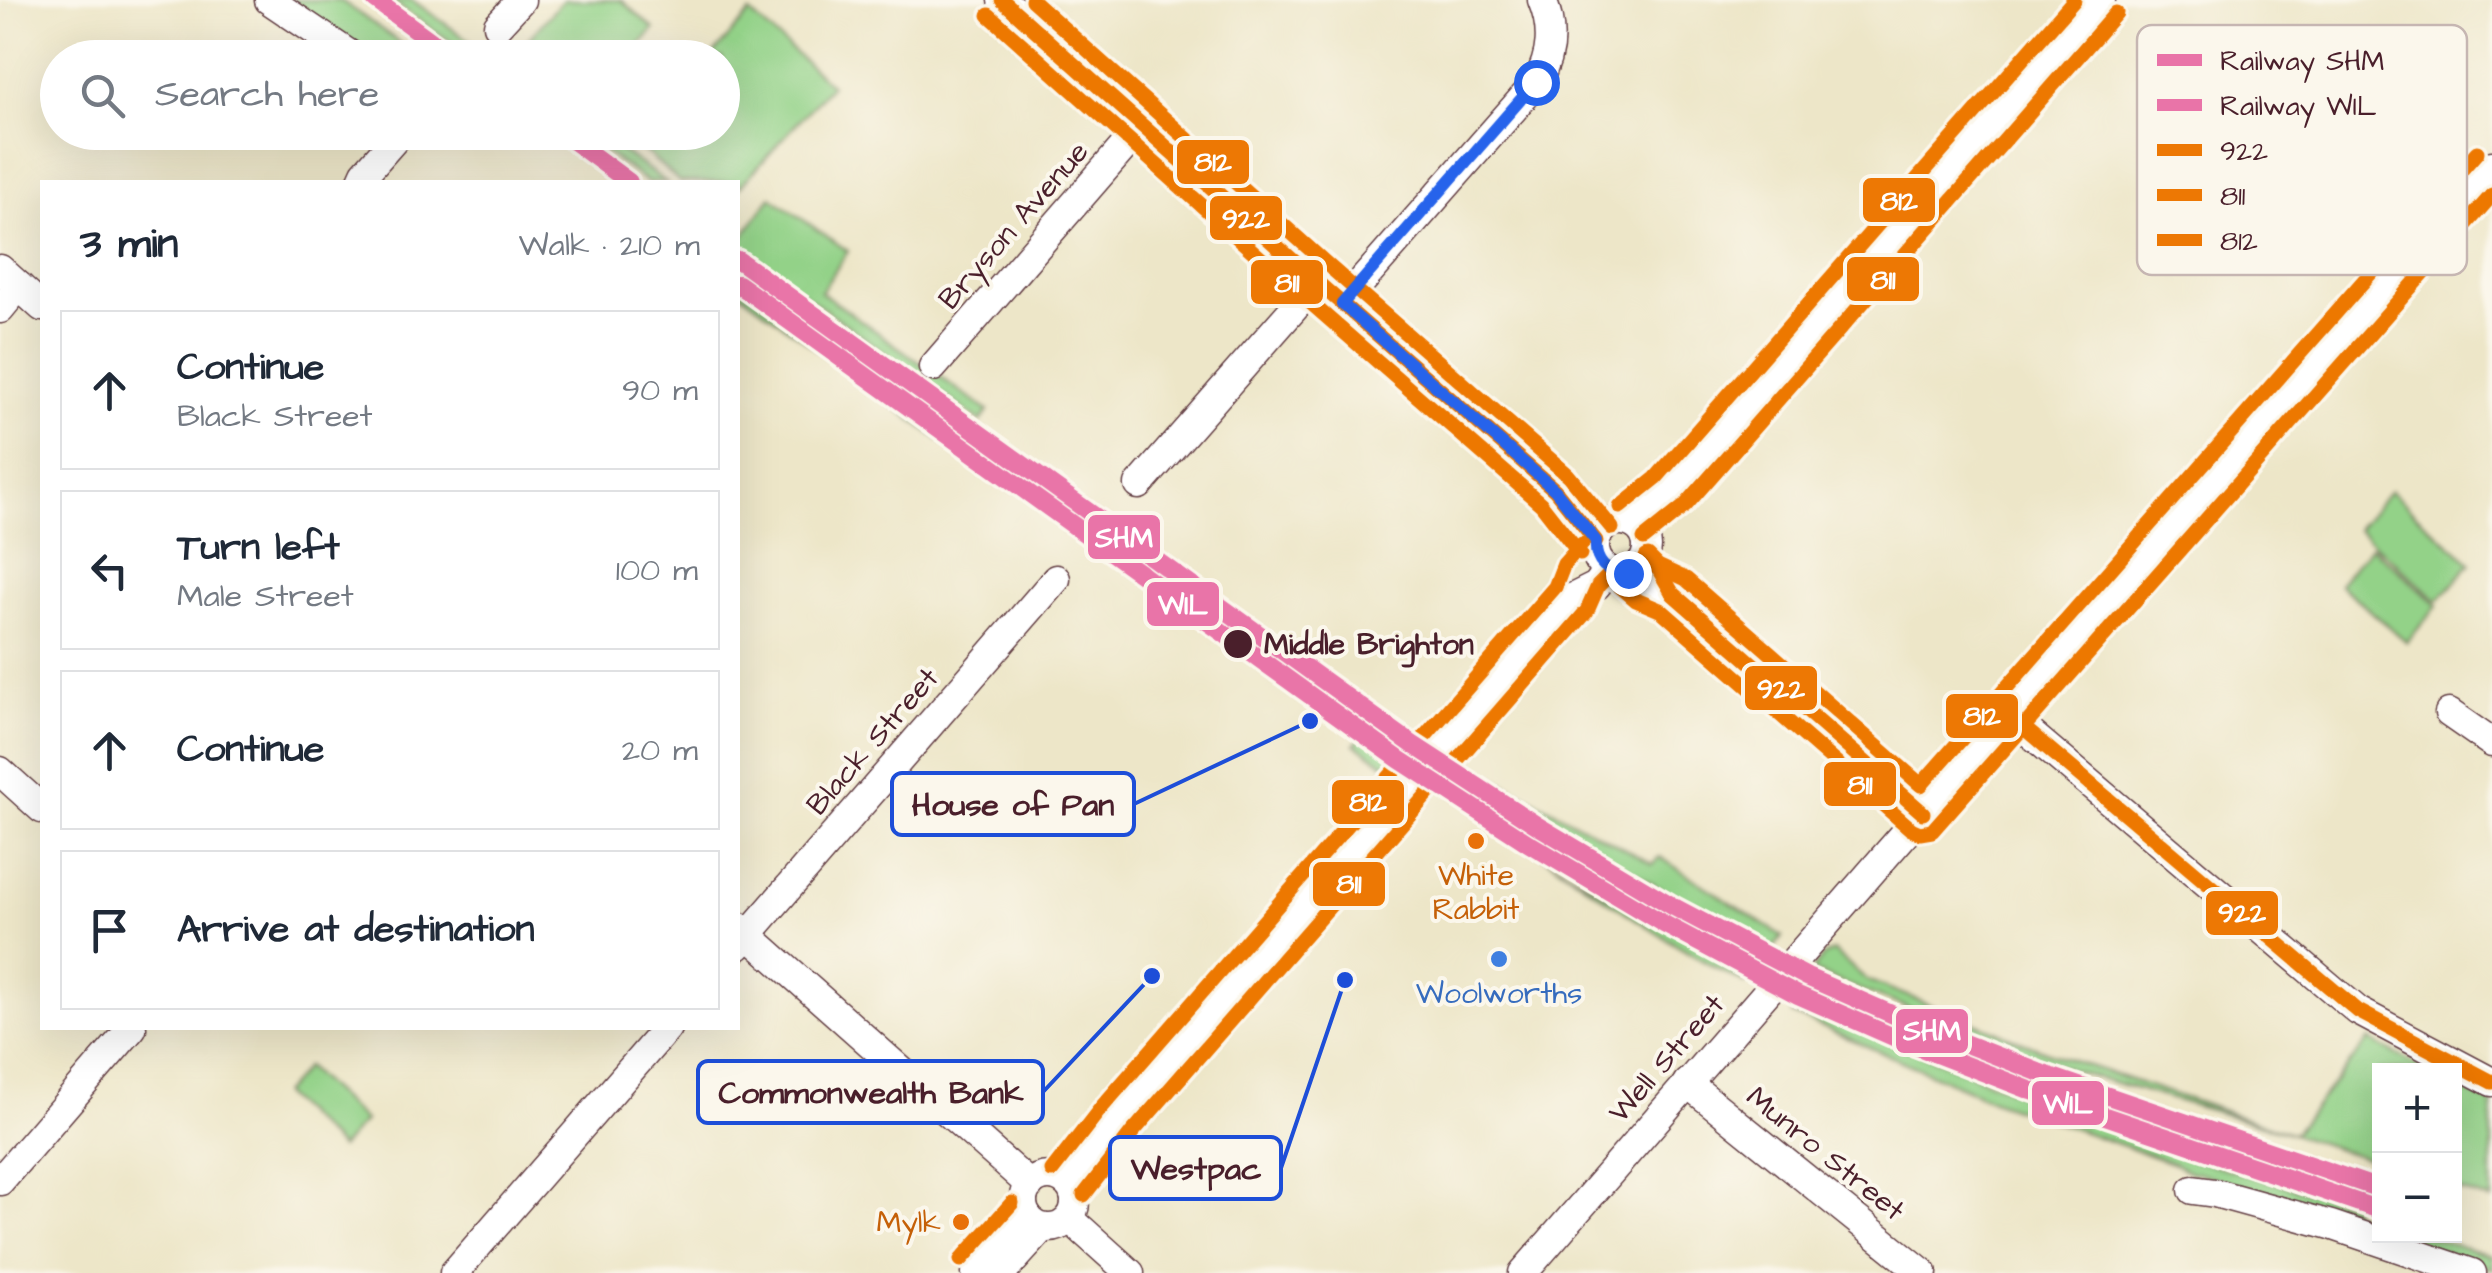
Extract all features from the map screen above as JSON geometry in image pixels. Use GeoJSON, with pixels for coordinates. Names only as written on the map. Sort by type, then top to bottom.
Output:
{"type":"FeatureCollection","features":[{"type":"Feature","properties":{"kind":"street"},"geometry":{"type":"LineString","coordinates":[[269,0],[328,40]]}},
{"type":"Feature","properties":{"kind":"street"},"geometry":{"type":"LineString","coordinates":[[498,25],[521,0]]}},
{"type":"Feature","properties":{"kind":"street"},"geometry":{"type":"LineString","coordinates":[[1002,0],[1316,282],[1621,548],[1659,570],[1673,594],[1923,814]]}},
{"type":"Feature","properties":{"kind":"street"},"geometry":{"type":"LineString","coordinates":[[1342,304],[1536,82],[1550,46],[1548,15],[1542,0]]}},
{"type":"Feature","properties":{"kind":"street"},"geometry":{"type":"LineString","coordinates":[[1068,1183],[1116,1121],[1572,598],[1596,586],[1621,548],[2102,0]]}},
{"type":"Feature","properties":{"kind":"street","name":"Bryson Avenue"},"geometry":{"type":"LineString","coordinates":[[933,367],[1142,126]]}},
{"type":"Feature","properties":{"kind":"street"},"geometry":{"type":"LineString","coordinates":[[363,180],[385,150]]}},
{"type":"Feature","properties":{"kind":"street","name":"Well Street"},"geometry":{"type":"LineString","coordinates":[[2467,195],[2492,166]]}},
{"type":"Feature","properties":{"kind":"street","name":"Well Street"},"geometry":{"type":"LineString","coordinates":[[1523,1273],[2396,275]]}},
{"type":"Feature","properties":{"kind":"street"},"geometry":{"type":"LineString","coordinates":[[0,308],[10,277],[40,304]]}},
{"type":"Feature","properties":{"kind":"street"},"geometry":{"type":"LineString","coordinates":[[1139,485],[1316,282]]}},
{"type":"Feature","properties":{"kind":"street","name":"Black Street"},"geometry":{"type":"LineString","coordinates":[[741,936],[1056,579]]}},
{"type":"Feature","properties":{"kind":"street"},"geometry":{"type":"LineString","coordinates":[[2449,713],[2492,743]]}},
{"type":"Feature","properties":{"kind":"street"},"geometry":{"type":"LineString","coordinates":[[2010,716],[2358,1011],[2492,1082]]}},
{"type":"Feature","properties":{"kind":"street"},"geometry":{"type":"LineString","coordinates":[[0,771],[40,807]]}},
{"type":"Feature","properties":{"kind":"street"},"geometry":{"type":"LineString","coordinates":[[741,936],[1030,1184]]}},
{"type":"Feature","properties":{"kind":"street"},"geometry":{"type":"LineString","coordinates":[[0,1181],[130,1030]]}},
{"type":"Feature","properties":{"kind":"street"},"geometry":{"type":"LineString","coordinates":[[454,1273],[664,1030]]}},
{"type":"Feature","properties":{"kind":"street","name":"Munro Street"},"geometry":{"type":"LineString","coordinates":[[1688,1084],[1923,1273]]}},
{"type":"Feature","properties":{"kind":"street"},"geometry":{"type":"LineString","coordinates":[[1044,1176],[1068,1183],[1075,1196],[1070,1219],[1058,1227],[1035,1222],[1023,1200],[1030,1184],[1044,1176]]}},
{"type":"Feature","properties":{"kind":"street"},"geometry":{"type":"LineString","coordinates":[[2193,1190],[2331,1225],[2472,1273]]}},
{"type":"Feature","properties":{"kind":"street"},"geometry":{"type":"LineString","coordinates":[[1070,1219],[1130,1273]]}},
{"type":"Feature","properties":{"kind":"street"},"geometry":{"type":"LineString","coordinates":[[976,1273],[1035,1222]]}},
{"type":"Feature","properties":{"kind":"street"},"geometry":{"type":"LineString","coordinates":[[1002,1273],[1035,1222]]}},
{"type":"Feature","properties":{"kind":"green space"},"geometry":{"type":"Polygon","coordinates":[[[289,0],[340,0],[396,40],[349,40],[289,0]]]}},
{"type":"Feature","properties":{"kind":"green space"},"geometry":{"type":"Polygon","coordinates":[[[390,0],[412,0],[468,40],[448,40],[390,0]]]}},
{"type":"Feature","properties":{"kind":"green space"},"geometry":{"type":"Polygon","coordinates":[[[563,0],[621,0],[654,29],[644,40],[528,40],[563,0]]]}},
{"type":"Feature","properties":{"kind":"green space"},"geometry":{"type":"Polygon","coordinates":[[[750,13],[831,85],[740,187],[740,180],[678,180],[643,150],[740,150],[740,40],[726,40],[750,13]]]}},
{"type":"Feature","properties":{"kind":"green space"},"geometry":{"type":"Polygon","coordinates":[[[602,150],[620,150],[663,180],[644,180],[602,150]]]}},
{"type":"Feature","properties":{"kind":"green space"},"geometry":{"type":"Polygon","coordinates":[[[771,197],[848,251],[821,292],[988,411],[981,422],[740,248],[740,234],[743,236],[771,197]]]}},
{"type":"Feature","properties":{"kind":"green space"},"geometry":{"type":"Polygon","coordinates":[[[740,286],[965,447],[959,454],[740,292],[740,286]]]}},
{"type":"Feature","properties":{"kind":"green space"},"geometry":{"type":"Polygon","coordinates":[[[2390,491],[2471,563],[2438,601],[2357,529],[2390,491]]]}},
{"type":"Feature","properties":{"kind":"green space"},"geometry":{"type":"Polygon","coordinates":[[[2371,546],[2438,605],[2407,642],[2339,584],[2371,546]]]}},
{"type":"Feature","properties":{"kind":"green space"},"geometry":{"type":"Polygon","coordinates":[[[1363,733],[1395,755],[1387,765],[1355,744],[1363,733]]]}},
{"type":"Feature","properties":{"kind":"green space"},"geometry":{"type":"Polygon","coordinates":[[[1471,766],[1653,864],[1660,857],[1782,936],[1772,951],[1679,900],[1467,770],[1471,766]]]}},
{"type":"Feature","properties":{"kind":"green space"},"geometry":{"type":"Polygon","coordinates":[[[1539,853],[1607,895],[1755,973],[1745,983],[1691,954],[1539,853]]]}},
{"type":"Feature","properties":{"kind":"green space"},"geometry":{"type":"Polygon","coordinates":[[[1833,951],[1867,980],[2053,1054],[2293,1134],[2074,1071],[1811,971],[1833,951]]]}},
{"type":"Feature","properties":{"kind":"green space"},"geometry":{"type":"Polygon","coordinates":[[[1795,993],[1860,1028],[2006,1088],[2193,1159],[2354,1205],[2352,1212],[2372,1219],[2372,1228],[2192,1173],[1997,1102],[1792,1014],[1795,993]]]}},
{"type":"Feature","properties":{"kind":"green space"},"geometry":{"type":"Polygon","coordinates":[[[2369,1040],[2413,1063],[2372,1063],[2372,1161],[2293,1134],[2369,1040]]]}},
{"type":"Feature","properties":{"kind":"green space"},"geometry":{"type":"Polygon","coordinates":[[[306,1067],[364,1121],[340,1148],[282,1094],[306,1067]]]}},
{"type":"Feature","properties":{"kind":"green space"},"geometry":{"type":"Polygon","coordinates":[[[2462,1089],[2492,1104],[2492,1201],[2462,1191],[2462,1089]]]}},
{"type":"Feature","properties":{"kind":"green space"},"geometry":{"type":"Polygon","coordinates":[[[2416,1243],[2449,1243],[2492,1256],[2492,1269],[2416,1243]]]}},
{"type":"Feature","properties":{"kind":"rail line","name":"SHM"},"geometry":{"type":"LineString","coordinates":[[375,0],[429,40]]}},
{"type":"Feature","properties":{"kind":"rail line","name":"SHM"},"geometry":{"type":"LineString","coordinates":[[585,150],[626,180]]}},
{"type":"Feature","properties":{"kind":"rail line","name":"SHM"},"geometry":{"type":"LineString","coordinates":[[740,261],[1412,744],[1538,826],[1674,907],[1807,977],[1905,1020],[2038,1072],[2372,1186]]}},
{"type":"Feature","properties":{"kind":"rail line","name":"WIL"},"geometry":{"type":"LineString","coordinates":[[740,285],[1400,760],[1664,924],[1798,995],[1898,1039],[2032,1091],[2372,1207]]}},
{"type":"Feature","properties":{"kind":"transit line","name":"922"},"geometry":{"type":"LineString","coordinates":[[1002,0],[1555,490],[1596,541]]}},
{"type":"Feature","properties":{"kind":"transit line","name":"812"},"geometry":{"type":"LineString","coordinates":[[1032,0],[1568,475],[1612,528]]}},
{"type":"Feature","properties":{"kind":"transit line","name":"812"},"geometry":{"type":"LineString","coordinates":[[1620,507],[1656,478],[2074,0]]}},
{"type":"Feature","properties":{"kind":"transit line","name":"811"},"geometry":{"type":"LineString","coordinates":[[1644,539],[1685,506],[2116,13]]}},
{"type":"Feature","properties":{"kind":"transit line","name":"811"},"geometry":{"type":"LineString","coordinates":[[989,15],[1541,504],[1580,554]]}},
{"type":"Feature","properties":{"kind":"transit line","name":"812"},"geometry":{"type":"LineString","coordinates":[[2467,163],[2477,152]]}},
{"type":"Feature","properties":{"kind":"transit line","name":"811"},"geometry":{"type":"LineString","coordinates":[[2467,223],[2492,195]]}},
{"type":"Feature","properties":{"kind":"transit line","name":"812"},"geometry":{"type":"LineString","coordinates":[[1648,556],[1658,566],[1686,579],[1921,785],[2369,275]]}},
{"type":"Feature","properties":{"kind":"transit line","name":"811"},"geometry":{"type":"LineString","coordinates":[[1620,586],[1636,600],[1662,611],[1911,829],[1920,833],[1932,831],[2422,275]]}},
{"type":"Feature","properties":{"kind":"transit line","name":"812"},"geometry":{"type":"LineString","coordinates":[[1052,1171],[1101,1108],[1555,587],[1564,564],[1582,544]]}},
{"type":"Feature","properties":{"kind":"transit line","name":"922"},"geometry":{"type":"LineString","coordinates":[[1646,557],[1673,594],[1923,813]]}},
{"type":"Feature","properties":{"kind":"transit line","name":"811"},"geometry":{"type":"LineString","coordinates":[[1084,1195],[1131,1134],[1587,611],[1598,586],[1612,572]]}},
{"type":"Feature","properties":{"kind":"transit line","name":"922"},"geometry":{"type":"LineString","coordinates":[[2010,716],[2358,1011],[2492,1082]]}},
{"type":"Feature","properties":{"kind":"transit line","name":"812"},"geometry":{"type":"LineString","coordinates":[[961,1260],[1012,1203]]}},
{"type":"Feature","properties":{"kind":"place","name":"Middle Brighton"},"geometry":{"type":"Point","coordinates":[1238,644]}},
{"type":"Feature","properties":{"kind":"place","name":"House of Pan"},"geometry":{"type":"Point","coordinates":[1310,721]}},
{"type":"Feature","properties":{"kind":"place","name":"White Rabbit"},"geometry":{"type":"Point","coordinates":[1476,841]}},
{"type":"Feature","properties":{"kind":"place","name":"Woolworths"},"geometry":{"type":"Point","coordinates":[1499,959]}},
{"type":"Feature","properties":{"kind":"place","name":"Commonwealth Bank"},"geometry":{"type":"Point","coordinates":[1152,976]}},
{"type":"Feature","properties":{"kind":"place","name":"Westpac"},"geometry":{"type":"Point","coordinates":[1345,980]}},
{"type":"Feature","properties":{"kind":"place","name":"Mylk"},"geometry":{"type":"Point","coordinates":[961,1222]}},
{"type":"Feature","properties":{"kind":"route"},"geometry":{"type":"LineString","coordinates":[[1536,82],[1342,304],[1555,490],[1596,541],[1597,558],[1602,565],[1615,573],[1628,573]]}}]}
